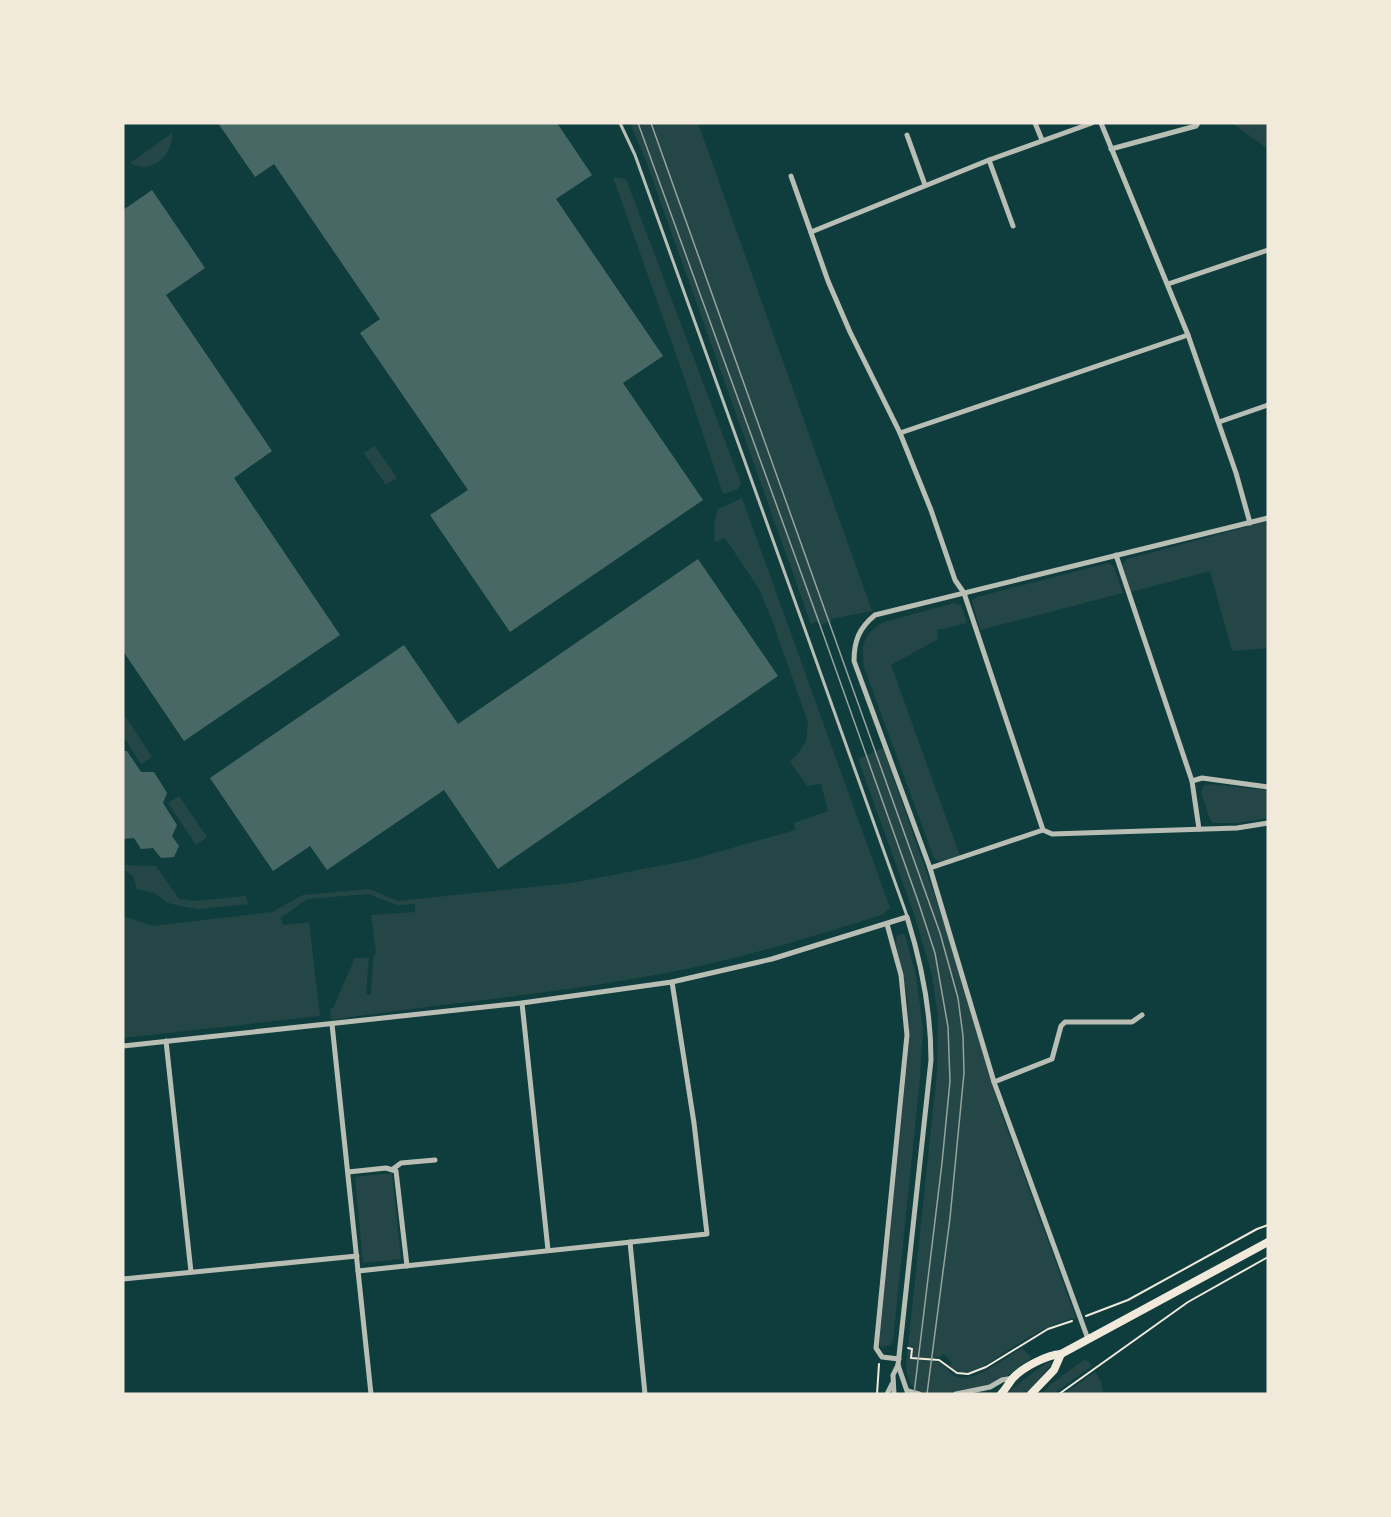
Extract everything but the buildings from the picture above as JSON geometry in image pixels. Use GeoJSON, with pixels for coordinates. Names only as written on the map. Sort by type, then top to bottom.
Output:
{"type":"FeatureCollection","features":[{"type":"Feature","properties":{"kind":"main road"},"geometry":{"type":"LineString","coordinates":[[1000,1394],[1008,1388],[1013,1378],[1045,1356],[1061,1354],[1268,1242]]}},
{"type":"Feature","properties":{"kind":"main road"},"geometry":{"type":"LineString","coordinates":[[1031,1394],[1054,1370],[1061,1354]]}},
{"type":"Feature","properties":{"kind":"street"},"geometry":{"type":"LineString","coordinates":[[1035,123],[1042,140]]}},
{"type":"Feature","properties":{"kind":"street"},"geometry":{"type":"LineString","coordinates":[[811,232],[989,160],[1092,123]]}},
{"type":"Feature","properties":{"kind":"street"},"geometry":{"type":"LineString","coordinates":[[1101,123],[1188,335],[1219,422],[1250,523]]}},
{"type":"Feature","properties":{"kind":"street"},"geometry":{"type":"LineString","coordinates":[[1111,149],[1196,126],[1198,123]]}},
{"type":"Feature","properties":{"kind":"street"},"geometry":{"type":"LineString","coordinates":[[907,135],[926,185]]}},
{"type":"Feature","properties":{"kind":"street"},"geometry":{"type":"LineString","coordinates":[[989,160],[1014,226]]}},
{"type":"Feature","properties":{"kind":"street"},"geometry":{"type":"LineString","coordinates":[[791,176],[828,281],[850,332],[900,433],[932,510],[955,580],[964,593],[1043,830]]}},
{"type":"Feature","properties":{"kind":"street"},"geometry":{"type":"LineString","coordinates":[[1168,284],[1268,250]]}},
{"type":"Feature","properties":{"kind":"street"},"geometry":{"type":"LineString","coordinates":[[900,433],[1188,335]]}},
{"type":"Feature","properties":{"kind":"street"},"geometry":{"type":"LineString","coordinates":[[1219,422],[1268,405]]}},
{"type":"Feature","properties":{"kind":"street"},"geometry":{"type":"LineString","coordinates":[[1088,1339],[994,1082],[930,868],[854,661],[854,644],[861,629],[875,615],[1268,518]]}},
{"type":"Feature","properties":{"kind":"street"},"geometry":{"type":"LineString","coordinates":[[1116,555],[1192,781],[1199,829]]}},
{"type":"Feature","properties":{"kind":"street"},"geometry":{"type":"LineString","coordinates":[[1192,781],[1202,778],[1268,787]]}},
{"type":"Feature","properties":{"kind":"street"},"geometry":{"type":"LineString","coordinates":[[930,868],[1043,830],[1052,834],[1237,828],[1268,823]]}},
{"type":"Feature","properties":{"kind":"street"},"geometry":{"type":"LineString","coordinates":[[123,1046],[522,1003],[672,982],[772,959],[907,917],[919,956],[931,1020],[931,1060],[899,1362],[903,1384],[908,1393],[919,1394]]}},
{"type":"Feature","properties":{"kind":"street"},"geometry":{"type":"LineString","coordinates":[[887,924],[901,975],[907,1035],[876,1348],[882,1357],[899,1362]]}},
{"type":"Feature","properties":{"kind":"street"},"geometry":{"type":"LineString","coordinates":[[358,1271],[707,1234],[694,1123],[672,982]]}},
{"type":"Feature","properties":{"kind":"street"},"geometry":{"type":"LineString","coordinates":[[522,1003],[548,1250]]}},
{"type":"Feature","properties":{"kind":"street"},"geometry":{"type":"LineString","coordinates":[[994,1082],[1052,1059],[1061,1026],[1065,1022],[1132,1022],[1143,1016]]}},
{"type":"Feature","properties":{"kind":"street"},"geometry":{"type":"LineString","coordinates":[[332,1024],[371,1394]]}},
{"type":"Feature","properties":{"kind":"street"},"geometry":{"type":"LineString","coordinates":[[166,1041],[191,1272]]}},
{"type":"Feature","properties":{"kind":"street"},"geometry":{"type":"LineString","coordinates":[[348,1172],[393,1169],[401,1163],[435,1160]]}},
{"type":"Feature","properties":{"kind":"street"},"geometry":{"type":"LineString","coordinates":[[393,1169],[397,1175],[407,1266]]}},
{"type":"Feature","properties":{"kind":"street"},"geometry":{"type":"LineString","coordinates":[[630,1242],[645,1394]]}},
{"type":"Feature","properties":{"kind":"street"},"geometry":{"type":"LineString","coordinates":[[123,1279],[357,1256]]}},
{"type":"Feature","properties":{"kind":"street"},"geometry":{"type":"LineString","coordinates":[[894,1394],[892,1375],[899,1362]]}},
{"type":"Feature","properties":{"kind":"street"},"geometry":{"type":"LineString","coordinates":[[956,1394],[990,1387],[1002,1380],[1013,1378]]}},
{"type":"Feature","properties":{"kind":"street"},"geometry":{"type":"LineString","coordinates":[[887,1394],[892,1384]]}},
{"type":"Feature","properties":{"kind":"lane"},"geometry":{"type":"LineString","coordinates":[[620,123],[635,155],[779,559],[812,645],[907,917]]}},
{"type":"Feature","properties":{"kind":"path"},"geometry":{"type":"LineString","coordinates":[[900,1348],[912,1349],[911,1358],[939,1360],[957,1373],[968,1374],[986,1367],[1048,1329],[1128,1300],[1257,1229],[1268,1226]]}},
{"type":"Feature","properties":{"kind":"path"},"geometry":{"type":"LineString","coordinates":[[1059,1394],[1188,1302],[1268,1257]]}},
{"type":"Feature","properties":{"kind":"path"},"geometry":{"type":"LineString","coordinates":[[877,1394],[877,1377],[882,1357]]}},
{"type":"Feature","properties":{"kind":"shaded area"},"geometry":{"type":"Polygon","coordinates":[[[630,123],[698,123],[872,611],[831,619],[832,621],[822,625],[820,621],[811,624],[646,161],[630,123]]]}},
{"type":"Feature","properties":{"kind":"shaded area"},"geometry":{"type":"Polygon","coordinates":[[[1232,123],[1268,123],[1268,149],[1232,123]]]}},
{"type":"Feature","properties":{"kind":"shaded area"},"geometry":{"type":"Polygon","coordinates":[[[172,133],[169,149],[160,161],[146,167],[130,163],[172,133]]]}},
{"type":"Feature","properties":{"kind":"shaded area"},"geometry":{"type":"Polygon","coordinates":[[[613,177],[626,179],[741,483],[738,489],[723,494],[613,177]]]}},
{"type":"Feature","properties":{"kind":"shaded area"},"geometry":{"type":"Polygon","coordinates":[[[375,446],[397,478],[386,485],[364,453],[375,446]]]}},
{"type":"Feature","properties":{"kind":"shaded area"},"geometry":{"type":"Polygon","coordinates":[[[742,498],[890,908],[882,915],[748,954],[666,973],[583,987],[331,1020],[330,1009],[333,1008],[355,958],[369,958],[366,995],[371,994],[373,957],[376,953],[371,915],[415,912],[415,904],[397,905],[368,894],[307,899],[281,918],[283,925],[309,922],[320,1016],[123,1038],[123,916],[153,926],[272,912],[303,895],[369,889],[398,901],[571,883],[690,860],[795,830],[794,823],[828,811],[821,784],[807,786],[790,761],[798,754],[806,741],[808,722],[759,589],[725,538],[715,542],[714,524],[718,509],[742,498]]]}},
{"type":"Feature","properties":{"kind":"shaded area"},"geometry":{"type":"Polygon","coordinates":[[[1268,521],[1268,648],[1232,651],[1210,571],[1131,592],[1122,565],[1127,559],[1268,521]]]}},
{"type":"Feature","properties":{"kind":"shaded area"},"geometry":{"type":"Polygon","coordinates":[[[1108,563],[1114,567],[1123,593],[980,630],[972,601],[977,597],[1108,563]]]}},
{"type":"Feature","properties":{"kind":"shaded area"},"geometry":{"type":"Polygon","coordinates":[[[954,603],[961,605],[967,623],[937,630],[938,639],[891,665],[960,856],[940,862],[934,858],[864,667],[863,646],[872,631],[884,622],[954,603]]]}},
{"type":"Feature","properties":{"kind":"shaded area"},"geometry":{"type":"Polygon","coordinates":[[[126,717],[152,757],[141,764],[123,736],[123,720],[126,717]]]}},
{"type":"Feature","properties":{"kind":"shaded area"},"geometry":{"type":"Polygon","coordinates":[[[883,748],[959,965],[1000,1109],[1076,1318],[1038,1332],[977,1370],[967,1373],[950,1366],[952,1363],[944,1354],[940,1357],[935,1356],[934,1361],[941,1363],[957,1377],[964,1378],[991,1368],[1022,1348],[1030,1356],[1030,1359],[1006,1377],[991,1385],[936,1395],[927,1395],[914,1389],[906,1366],[937,1072],[938,1016],[932,975],[914,914],[858,759],[883,748]]]}},
{"type":"Feature","properties":{"kind":"shaded area"},"geometry":{"type":"Polygon","coordinates":[[[1204,785],[1265,790],[1268,792],[1268,818],[1237,823],[1213,823],[1201,792],[1204,785]]]}},
{"type":"Feature","properties":{"kind":"shaded area"},"geometry":{"type":"Polygon","coordinates":[[[179,796],[207,837],[196,845],[168,803],[179,796]]]}},
{"type":"Feature","properties":{"kind":"shaded area"},"geometry":{"type":"Polygon","coordinates":[[[125,865],[156,866],[179,899],[195,901],[246,896],[248,904],[199,909],[168,903],[154,893],[137,889],[133,876],[125,870],[125,865]]]}},
{"type":"Feature","properties":{"kind":"shaded area"},"geometry":{"type":"Polygon","coordinates":[[[903,934],[916,976],[923,1029],[893,1341],[890,1345],[881,1347],[878,1343],[909,1045],[908,1000],[896,945],[897,935],[903,934]]]}},
{"type":"Feature","properties":{"kind":"shaded area"},"geometry":{"type":"Polygon","coordinates":[[[392,1173],[401,1259],[363,1263],[355,1177],[392,1173]]]}},
{"type":"Feature","properties":{"kind":"shaded area"},"geometry":{"type":"Polygon","coordinates":[[[1085,1359],[1092,1366],[1053,1394],[1042,1394],[1051,1384],[1085,1359]]]}},
{"type":"Feature","properties":{"kind":"shaded area"},"geometry":{"type":"Polygon","coordinates":[[[1049,1361],[1052,1364],[1026,1394],[1005,1394],[1049,1361]]]}},
{"type":"Feature","properties":{"kind":"shaded area"},"geometry":{"type":"Polygon","coordinates":[[[1095,1372],[1101,1381],[1103,1394],[1064,1394],[1095,1372]]]}},
{"type":"Feature","properties":{"kind":"tram line"},"geometry":{"type":"LineString","coordinates":[[638,123],[820,625],[935,953],[948,1027],[950,1081],[914,1394]]}},
{"type":"Feature","properties":{"kind":"tram line"},"geometry":{"type":"LineString","coordinates":[[651,123],[940,933],[958,998],[963,1036],[964,1073],[950,1218],[927,1394]]}}]}
